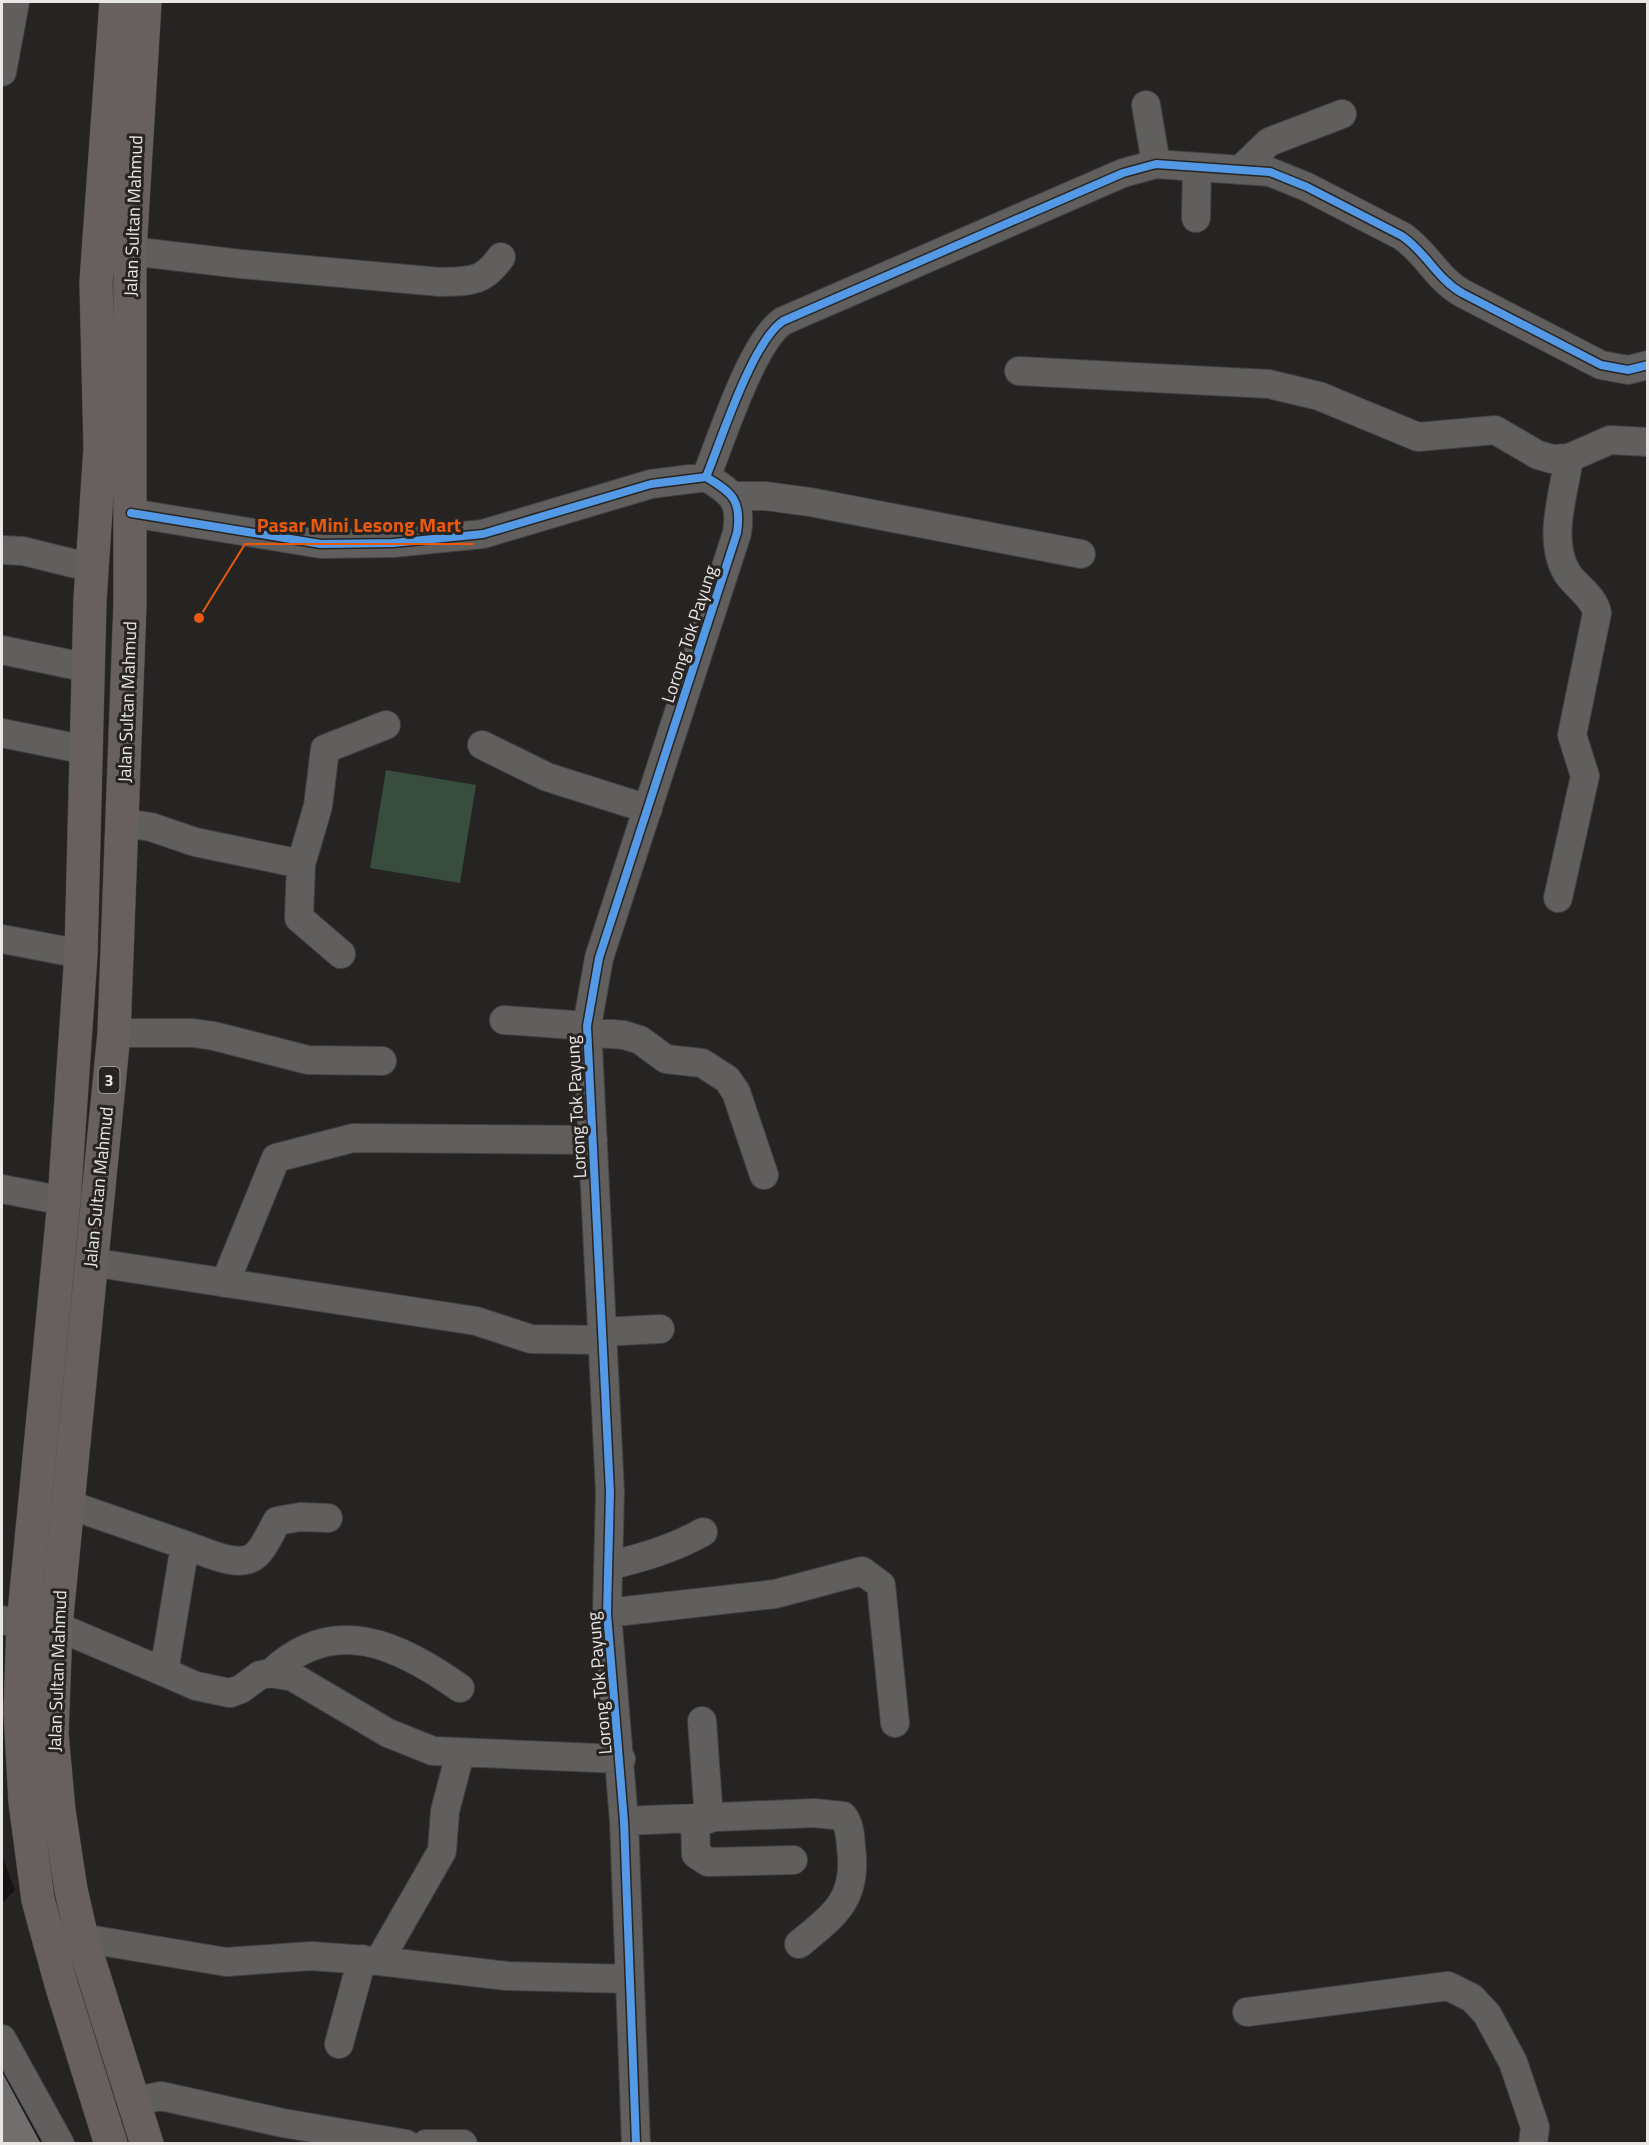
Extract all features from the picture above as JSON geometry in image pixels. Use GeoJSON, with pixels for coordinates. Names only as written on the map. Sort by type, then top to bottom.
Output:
{"type":"FeatureCollection","features":[{"type":"Feature","properties":{"kind":"highway","name":"Jalan Sultan Mahmud"},"geometry":{"type":"LineString","coordinates":[[111,2144],[61,1984],[38,1900],[31,1855],[12,1622],[64,1201],[81,954],[90,600],[100,448],[96,282],[116,2]]}},
{"type":"Feature","properties":{"kind":"highway","name":"Jalan Sultan Mahmud"},"geometry":{"type":"LineString","coordinates":[[145,2],[130,251],[130,604],[124,823],[114,1034],[56,1626],[52,1734],[58,1811],[70,1890],[82,1938],[147,2144]]}},
{"type":"Feature","properties":{"kind":"highway"},"geometry":{"type":"LineString","coordinates":[[90,600],[130,604]]}},
{"type":"Feature","properties":{"kind":"street"},"geometry":{"type":"LineString","coordinates":[[2,72],[15,2]]}},
{"type":"Feature","properties":{"kind":"street"},"geometry":{"type":"LineString","coordinates":[[1146,105],[1156,164]]}},
{"type":"Feature","properties":{"kind":"street"},"geometry":{"type":"LineString","coordinates":[[1240,170],[1269,142],[1342,114]]}},
{"type":"Feature","properties":{"kind":"street"},"geometry":{"type":"LineString","coordinates":[[706,477],[759,346],[774,327],[783,321],[1123,173],[1156,164],[1270,172],[1290,179],[1402,236],[1417,248],[1452,287],[1601,365],[1628,370],[1647,365]]}},
{"type":"Feature","properties":{"kind":"street"},"geometry":{"type":"LineString","coordinates":[[1196,218],[1197,167]]}},
{"type":"Feature","properties":{"kind":"street"},"geometry":{"type":"LineString","coordinates":[[130,251],[242,264],[441,282],[473,281],[490,272],[501,257]]}},
{"type":"Feature","properties":{"kind":"street"},"geometry":{"type":"LineString","coordinates":[[1019,371],[1269,384],[1319,396],[1418,437],[1489,429],[1502,432],[1538,455],[1552,459],[1569,458],[1610,440],[1647,442]]}},
{"type":"Feature","properties":{"kind":"street"},"geometry":{"type":"LineString","coordinates":[[1558,898],[1585,776],[1572,735],[1597,613],[1594,602],[1566,572],[1557,542],[1569,458]]}},
{"type":"Feature","properties":{"kind":"street"},"geometry":{"type":"LineString","coordinates":[[131,513],[321,544],[393,543],[483,534],[651,484],[706,477],[734,496],[765,496],[810,502],[1081,554]]}},
{"type":"Feature","properties":{"kind":"street","name":"Lorong Tok Payung"},"geometry":{"type":"LineString","coordinates":[[636,2144],[621,1760],[607,1613],[610,1492],[587,1029],[599,958],[737,533],[740,514],[734,496]]}},
{"type":"Feature","properties":{"kind":"street"},"geometry":{"type":"LineString","coordinates":[[2,550],[23,551],[92,567]]}},
{"type":"Feature","properties":{"kind":"street"},"geometry":{"type":"LineString","coordinates":[[2,650],[88,669]]}},
{"type":"Feature","properties":{"kind":"street"},"geometry":{"type":"LineString","coordinates":[[341,954],[298,918],[301,864],[318,806],[325,749],[386,725]]}},
{"type":"Feature","properties":{"kind":"street"},"geometry":{"type":"LineString","coordinates":[[2,733],[86,750]]}},
{"type":"Feature","properties":{"kind":"street"},"geometry":{"type":"LineString","coordinates":[[482,745],[547,777],[648,809]]}},
{"type":"Feature","properties":{"kind":"street"},"geometry":{"type":"LineString","coordinates":[[124,823],[151,827],[195,842],[301,864]]}},
{"type":"Feature","properties":{"kind":"street"},"geometry":{"type":"LineString","coordinates":[[2,939],[81,954]]}},
{"type":"Feature","properties":{"kind":"street"},"geometry":{"type":"LineString","coordinates":[[504,1020],[624,1035],[640,1040],[666,1059],[702,1063],[727,1079],[736,1092],[764,1175]]}},
{"type":"Feature","properties":{"kind":"street"},"geometry":{"type":"LineString","coordinates":[[114,1034],[203,1034],[308,1060],[382,1061]]}},
{"type":"Feature","properties":{"kind":"street"},"geometry":{"type":"LineString","coordinates":[[225,1283],[276,1158],[353,1138],[593,1140]]}},
{"type":"Feature","properties":{"kind":"street"},"geometry":{"type":"LineString","coordinates":[[2,1189],[64,1201]]}},
{"type":"Feature","properties":{"kind":"street"},"geometry":{"type":"LineString","coordinates":[[90,1262],[476,1321],[531,1340],[601,1336],[660,1329]]}},
{"type":"Feature","properties":{"kind":"street"},"geometry":{"type":"LineString","coordinates":[[67,1504],[231,1560],[249,1560],[258,1553],[277,1521],[300,1517],[328,1518]]}},
{"type":"Feature","properties":{"kind":"street"},"geometry":{"type":"LineString","coordinates":[[608,1566],[641,1558],[687,1541],[702,1532]]}},
{"type":"Feature","properties":{"kind":"street"},"geometry":{"type":"LineString","coordinates":[[164,1672],[185,1545]]}},
{"type":"Feature","properties":{"kind":"street"},"geometry":{"type":"LineString","coordinates":[[607,1613],[775,1594],[862,1570],[881,1585],[895,1723]]}},
{"type":"Feature","properties":{"kind":"street"},"geometry":{"type":"LineString","coordinates":[[56,1626],[196,1686],[230,1693],[241,1689],[260,1675],[271,1673],[292,1677],[388,1733],[433,1751],[621,1760]]}},
{"type":"Feature","properties":{"kind":"street"},"geometry":{"type":"LineString","coordinates":[[271,1673],[304,1647],[334,1641],[360,1640],[415,1659],[460,1688]]}},
{"type":"Feature","properties":{"kind":"street"},"geometry":{"type":"LineString","coordinates":[[702,1721],[702,1819],[696,1854],[708,1862],[793,1860]]}},
{"type":"Feature","properties":{"kind":"street"},"geometry":{"type":"LineString","coordinates":[[339,2044],[371,1960],[442,1851],[445,1811],[460,1754]]}},
{"type":"Feature","properties":{"kind":"street"},"geometry":{"type":"LineString","coordinates":[[624,1821],[814,1813],[843,1816],[848,1822],[854,1870],[849,1892],[838,1908],[799,1944]]}},
{"type":"Feature","properties":{"kind":"street"},"geometry":{"type":"LineString","coordinates":[[82,1938],[225,1962],[311,1956],[371,1960],[507,1976],[630,1979]]}},
{"type":"Feature","properties":{"kind":"street"},"geometry":{"type":"LineString","coordinates":[[1247,2012],[1448,1986],[1472,1998],[1487,2014],[1513,2062],[1535,2127],[1533,2144]]}},
{"type":"Feature","properties":{"kind":"street"},"geometry":{"type":"LineString","coordinates":[[2,2039],[60,2144]]}},
{"type":"Feature","properties":{"kind":"street"},"geometry":{"type":"LineString","coordinates":[[133,2102],[161,2096],[283,2123],[406,2144]]}},
{"type":"Feature","properties":{"kind":"street"},"geometry":{"type":"LineString","coordinates":[[426,2144],[463,2144]]}},
{"type":"Feature","properties":{"kind":"green space"},"geometry":{"type":"Polygon","coordinates":[[[386,770],[476,785],[460,883],[370,868],[386,770]]]}},
{"type":"Feature","properties":{"kind":"building"},"geometry":{"type":"Polygon","coordinates":[[[2,2072],[41,2144],[2,2144],[2,2072]]]}},
{"type":"Feature","properties":{"kind":"cycle path"},"geometry":{"type":"LineString","coordinates":[[706,477],[749,369],[771,332],[783,321],[1123,173],[1156,164],[1270,172],[1307,187],[1402,236],[1445,280],[1462,293],[1601,365],[1628,370],[1648,365]]}},
{"type":"Feature","properties":{"kind":"cycle path"},"geometry":{"type":"LineString","coordinates":[[131,513],[321,544],[393,543],[483,534],[651,484],[706,477],[729,493],[737,505],[737,533],[599,958],[587,1026],[610,1492],[607,1613],[624,1821],[636,2144]]}},
{"type":"Feature","properties":{"kind":"place","name":"Pasar Mini Lesong Mart"},"geometry":{"type":"Point","coordinates":[199,618]}}]}
